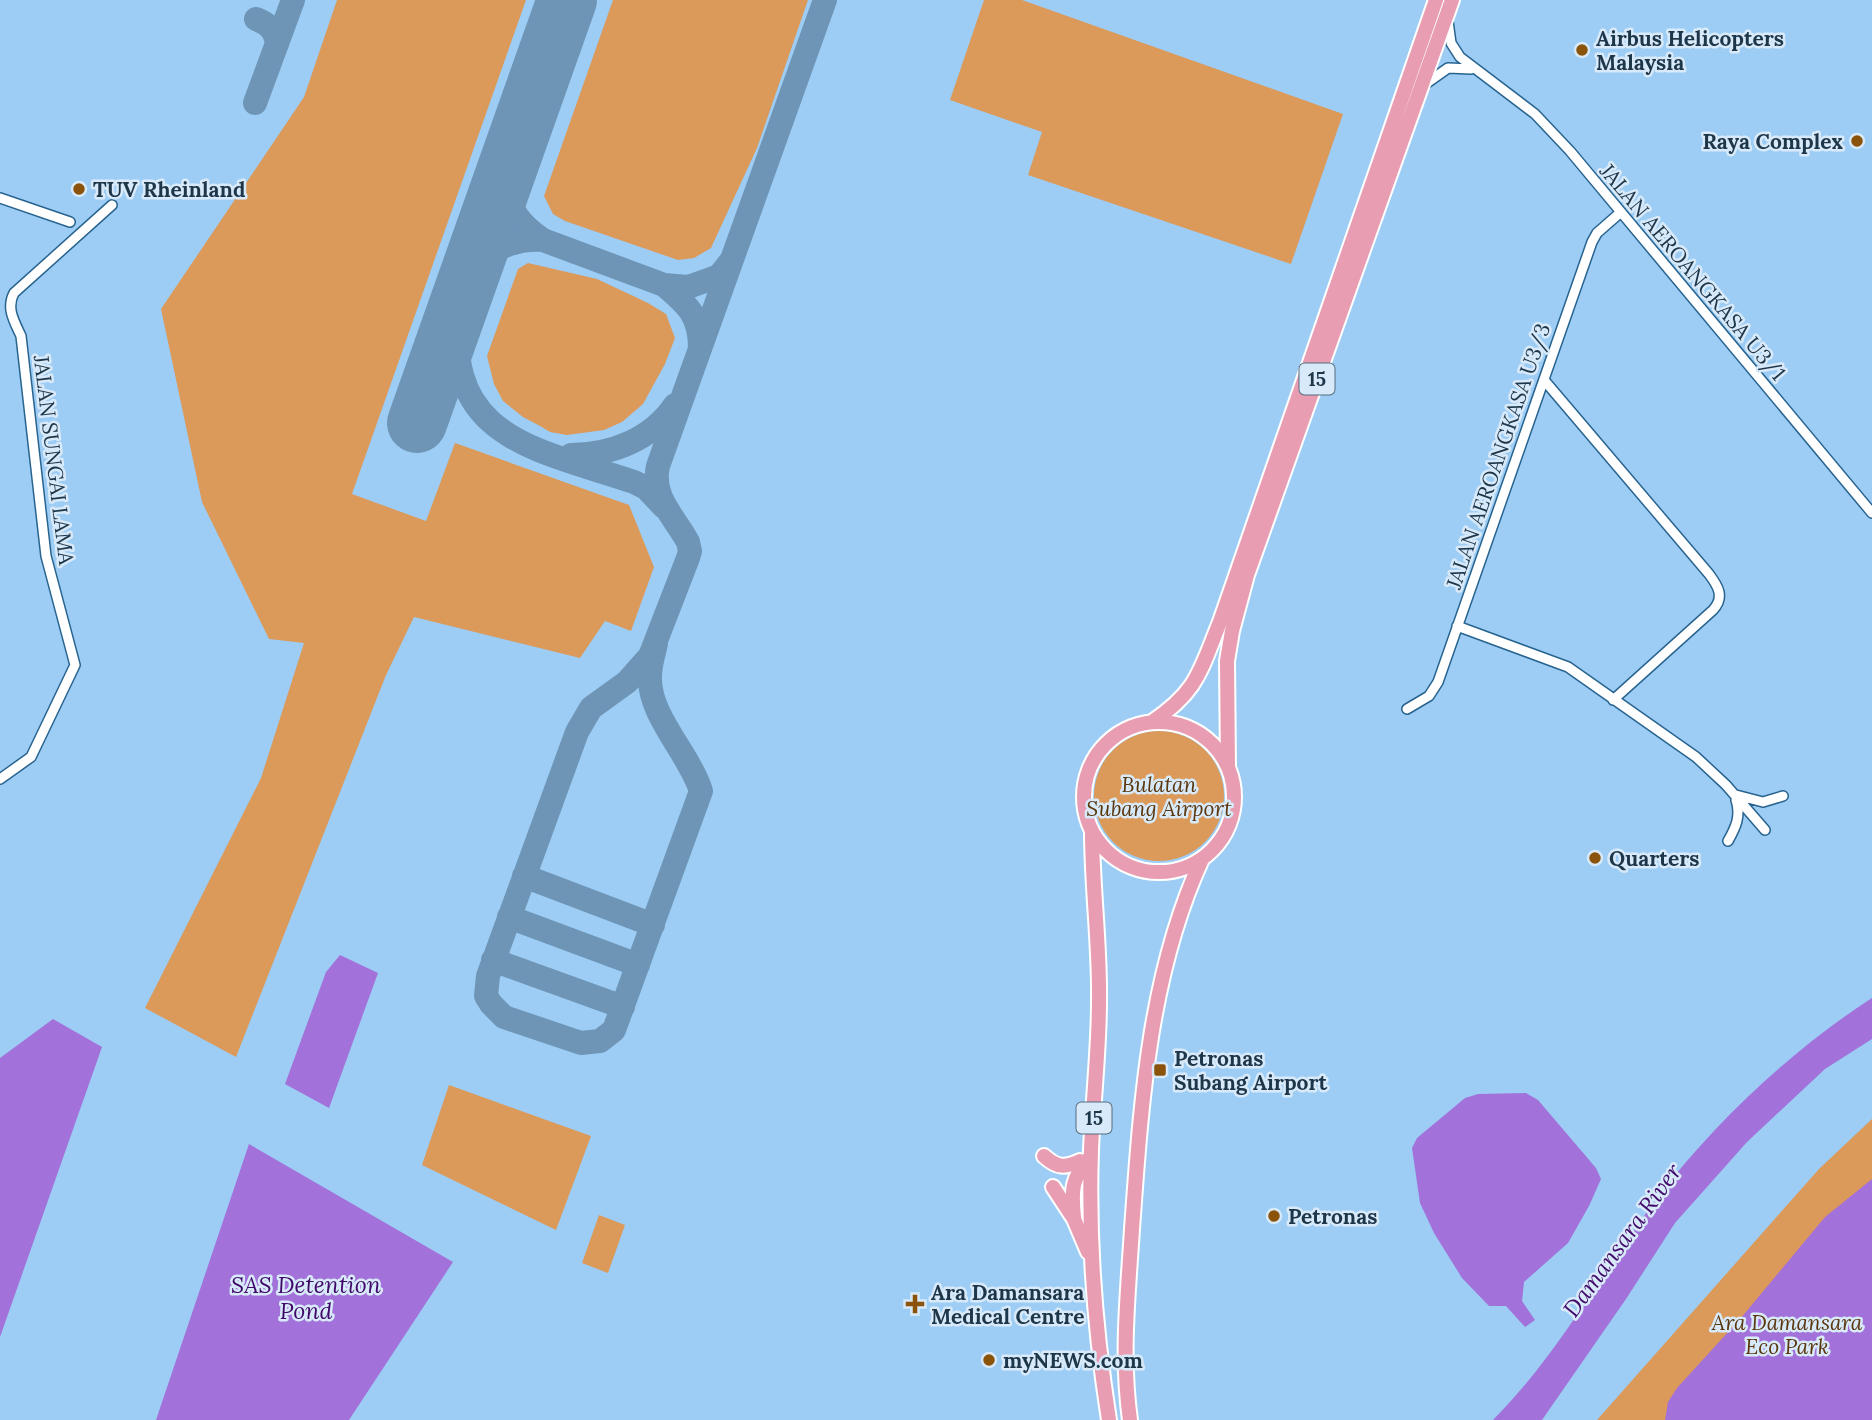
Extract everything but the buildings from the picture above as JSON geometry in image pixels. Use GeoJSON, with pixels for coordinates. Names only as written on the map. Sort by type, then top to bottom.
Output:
{"type":"FeatureCollection","features":[{"type":"Feature","properties":{"kind":"main road","name":"15"},"geometry":{"type":"LineString","coordinates":[[1152,722],[1175,706],[1191,689],[1220,622],[1436,0]]}},
{"type":"Feature","properties":{"kind":"main road","name":"15"},"geometry":{"type":"LineString","coordinates":[[1228,766],[1215,747],[1197,732],[1175,723],[1152,722],[1132,726],[1113,737],[1098,751],[1088,770],[1084,790],[1085,811],[1092,831],[1104,849],[1121,862],[1141,870],[1162,873],[1183,869],[1202,859],[1222,840],[1232,817],[1234,793],[1228,766],[1227,661],[1247,575],[1450,7]]}},
{"type":"Feature","properties":{"kind":"main road","name":"15"},"geometry":{"type":"LineString","coordinates":[[1092,831],[1092,885],[1099,997],[1098,1050],[1088,1155],[1092,1264],[1107,1413]]}},
{"type":"Feature","properties":{"kind":"main road","name":"15"},"geometry":{"type":"LineString","coordinates":[[1130,1420],[1124,1346],[1135,1170],[1153,1028],[1162,977],[1178,919],[1202,859]]}},
{"type":"Feature","properties":{"kind":"main road"},"geometry":{"type":"LineString","coordinates":[[1044,1156],[1057,1166],[1065,1167],[1088,1155]]}},
{"type":"Feature","properties":{"kind":"main road"},"geometry":{"type":"LineString","coordinates":[[1088,1155],[1056,1184],[1092,1264]]}},
{"type":"Feature","properties":{"kind":"main road"},"geometry":{"type":"LineString","coordinates":[[1074,1219],[1073,1184],[1088,1155]]}},
{"type":"Feature","properties":{"kind":"street","name":"JALAN AEROANGKASA U3/1"},"geometry":{"type":"LineString","coordinates":[[1450,7],[1451,43],[1460,57],[1472,69],[1535,114],[1570,151],[1872,513]]}},
{"type":"Feature","properties":{"kind":"street"},"geometry":{"type":"LineString","coordinates":[[1420,89],[1435,75],[1448,68],[1472,69]]}},
{"type":"Feature","properties":{"kind":"street"},"geometry":{"type":"LineString","coordinates":[[0,198],[70,222]]}},
{"type":"Feature","properties":{"kind":"street","name":"JALAN SUNGAI LAMA"},"geometry":{"type":"LineString","coordinates":[[0,779],[31,757],[75,665],[46,556],[21,336],[10,312],[10,301],[14,293],[112,205]]}},
{"type":"Feature","properties":{"kind":"street","name":"JALAN AEROANGKASA U3/3"},"geometry":{"type":"LineString","coordinates":[[1407,709],[1420,703],[1434,689],[1592,242],[1597,233],[1621,212]]}},
{"type":"Feature","properties":{"kind":"street"},"geometry":{"type":"LineString","coordinates":[[1544,380],[1709,574],[1720,592],[1720,598],[1713,610],[1613,700]]}},
{"type":"Feature","properties":{"kind":"street"},"geometry":{"type":"LineString","coordinates":[[1457,626],[1558,662],[1696,757],[1735,795],[1765,830]]}},
{"type":"Feature","properties":{"kind":"street"},"geometry":{"type":"LineString","coordinates":[[1735,795],[1763,802],[1783,796]]}},
{"type":"Feature","properties":{"kind":"street"},"geometry":{"type":"LineString","coordinates":[[1728,841],[1738,824],[1739,809],[1735,795]]}},
{"type":"Feature","properties":{"kind":"green space"},"geometry":{"type":"Polygon","coordinates":[[[337,0],[526,0],[352,494],[426,521],[455,443],[629,505],[654,567],[631,631],[605,621],[580,658],[414,617],[386,675],[236,1057],[145,1008],[261,778],[304,643],[269,639],[202,502],[161,309],[304,97],[337,0]]]}},
{"type":"Feature","properties":{"kind":"green space"},"geometry":{"type":"Polygon","coordinates":[[[613,0],[808,0],[757,148],[711,248],[694,258],[678,260],[565,221],[553,214],[544,196],[613,0]]]}},
{"type":"Feature","properties":{"kind":"green space"},"geometry":{"type":"Polygon","coordinates":[[[984,0],[1022,0],[1343,114],[1291,264],[1028,175],[1042,132],[950,100],[984,0]]]}},
{"type":"Feature","properties":{"kind":"green space"},"geometry":{"type":"Polygon","coordinates":[[[528,263],[597,279],[666,314],[675,338],[665,364],[643,404],[622,422],[604,430],[567,435],[550,432],[523,417],[503,401],[494,384],[487,356],[518,269],[528,263]]]}},
{"type":"Feature","properties":{"kind":"green space","name":"Bulatan Subang Airport"},"geometry":{"type":"Polygon","coordinates":[[[1159,731],[1184,736],[1205,750],[1219,771],[1224,796],[1219,821],[1205,842],[1184,856],[1159,861],[1134,856],[1113,842],[1099,821],[1094,796],[1099,771],[1113,750],[1134,736],[1159,731]]]}},
{"type":"Feature","properties":{"kind":"green space"},"geometry":{"type":"Polygon","coordinates":[[[449,1085],[591,1136],[556,1230],[422,1165],[449,1085]]]}},
{"type":"Feature","properties":{"kind":"green space","name":"Ara Damansara Eco Park"},"geometry":{"type":"Polygon","coordinates":[[[1872,1119],[1872,1420],[1597,1420],[1819,1169],[1872,1119]]]}},
{"type":"Feature","properties":{"kind":"green space"},"geometry":{"type":"Polygon","coordinates":[[[599,1215],[625,1225],[608,1273],[582,1263],[599,1215]]]}},
{"type":"Feature","properties":{"kind":"water"},"geometry":{"type":"Polygon","coordinates":[[[340,955],[378,973],[329,1108],[285,1084],[326,972],[340,955]]]}},
{"type":"Feature","properties":{"kind":"water"},"geometry":{"type":"Polygon","coordinates":[[[1872,998],[1872,1039],[1825,1069],[1747,1142],[1675,1223],[1542,1420],[1493,1420],[1539,1368],[1658,1197],[1704,1141],[1757,1089],[1813,1040],[1872,998]]]}},
{"type":"Feature","properties":{"kind":"water"},"geometry":{"type":"Polygon","coordinates":[[[53,1019],[102,1047],[0,1337],[0,1058],[53,1019]]]}},
{"type":"Feature","properties":{"kind":"water"},"geometry":{"type":"Polygon","coordinates":[[[1526,1093],[1538,1100],[1596,1168],[1601,1179],[1568,1243],[1524,1282],[1522,1301],[1535,1320],[1525,1327],[1506,1306],[1489,1306],[1462,1278],[1434,1233],[1420,1203],[1412,1148],[1417,1138],[1465,1098],[1478,1094],[1526,1093]]]}},
{"type":"Feature","properties":{"kind":"water","name":"SAS Detention Pond"},"geometry":{"type":"Polygon","coordinates":[[[249,1144],[453,1262],[349,1420],[156,1420],[249,1144]]]}},
{"type":"Feature","properties":{"kind":"water","name":"Ara Damansara Eco Park"},"geometry":{"type":"Polygon","coordinates":[[[1872,1179],[1872,1420],[1665,1420],[1668,1402],[1677,1388],[1740,1319],[1825,1217],[1872,1179]]]}},
{"type":"Feature","properties":{"kind":"taxiway"},"geometry":{"type":"LineString","coordinates":[[255,103],[293,0]]}},
{"type":"Feature","properties":{"kind":"taxiway"},"geometry":{"type":"LineString","coordinates":[[656,643],[650,676],[655,705],[688,762],[701,791],[614,1030],[600,1041],[581,1043],[504,1017],[486,996],[488,976],[577,732],[591,708],[627,682],[650,656],[688,558],[688,542],[661,497],[658,466],[825,0]]}},
{"type":"Feature","properties":{"kind":"taxiway"},"geometry":{"type":"LineString","coordinates":[[256,19],[271,28],[277,44]]}},
{"type":"Feature","properties":{"kind":"taxiway"},"geometry":{"type":"LineString","coordinates":[[508,167],[513,209],[524,225],[543,240],[664,285],[688,287],[708,280],[719,276],[731,261]]}},
{"type":"Feature","properties":{"kind":"taxiway"},"geometry":{"type":"LineString","coordinates":[[474,264],[507,245],[543,240]]}},
{"type":"Feature","properties":{"kind":"taxiway"},"geometry":{"type":"LineString","coordinates":[[664,285],[691,312],[698,327],[700,348]]}},
{"type":"Feature","properties":{"kind":"taxiway"},"geometry":{"type":"LineString","coordinates":[[460,303],[458,348],[465,383],[480,410],[502,430],[529,446],[634,482],[646,488],[664,507]]}},
{"type":"Feature","properties":{"kind":"taxiway"},"geometry":{"type":"LineString","coordinates":[[571,455],[601,452],[630,443],[655,427],[675,405]]}},
{"type":"Feature","properties":{"kind":"taxiway"},"geometry":{"type":"LineString","coordinates":[[524,876],[653,925]]}},
{"type":"Feature","properties":{"kind":"taxiway"},"geometry":{"type":"LineString","coordinates":[[509,917],[638,965]]}},
{"type":"Feature","properties":{"kind":"taxiway"},"geometry":{"type":"LineString","coordinates":[[493,960],[623,1007]]}},
{"type":"Feature","properties":{"kind":"runway"},"geometry":{"type":"LineString","coordinates":[[417,423],[567,0]]}},
{"type":"Feature","properties":{"kind":"place","name":"Airbus Helicopters Malaysia"},"geometry":{"type":"Point","coordinates":[1582,50]}},
{"type":"Feature","properties":{"kind":"place","name":"Raya Complex"},"geometry":{"type":"Point","coordinates":[1857,141]}},
{"type":"Feature","properties":{"kind":"place","name":"TUV Rheinland"},"geometry":{"type":"Point","coordinates":[79,189]}},
{"type":"Feature","properties":{"kind":"place","name":"Quarters"},"geometry":{"type":"Point","coordinates":[1595,858]}},
{"type":"Feature","properties":{"kind":"place","name":"Petronas Subang Airport"},"geometry":{"type":"Point","coordinates":[1160,1070]}},
{"type":"Feature","properties":{"kind":"place","name":"Petronas"},"geometry":{"type":"Point","coordinates":[1274,1216]}},
{"type":"Feature","properties":{"kind":"place","name":"Ara Damansara Medical Centre"},"geometry":{"type":"Point","coordinates":[915,1304]}},
{"type":"Feature","properties":{"kind":"place","name":"myNEWS.com"},"geometry":{"type":"Point","coordinates":[989,1360]}},
{"type":"Feature","properties":{"kind":"water label","name":"Damansara River"},"geometry":{"type":"Point","coordinates":[1622,1240]}}]}
